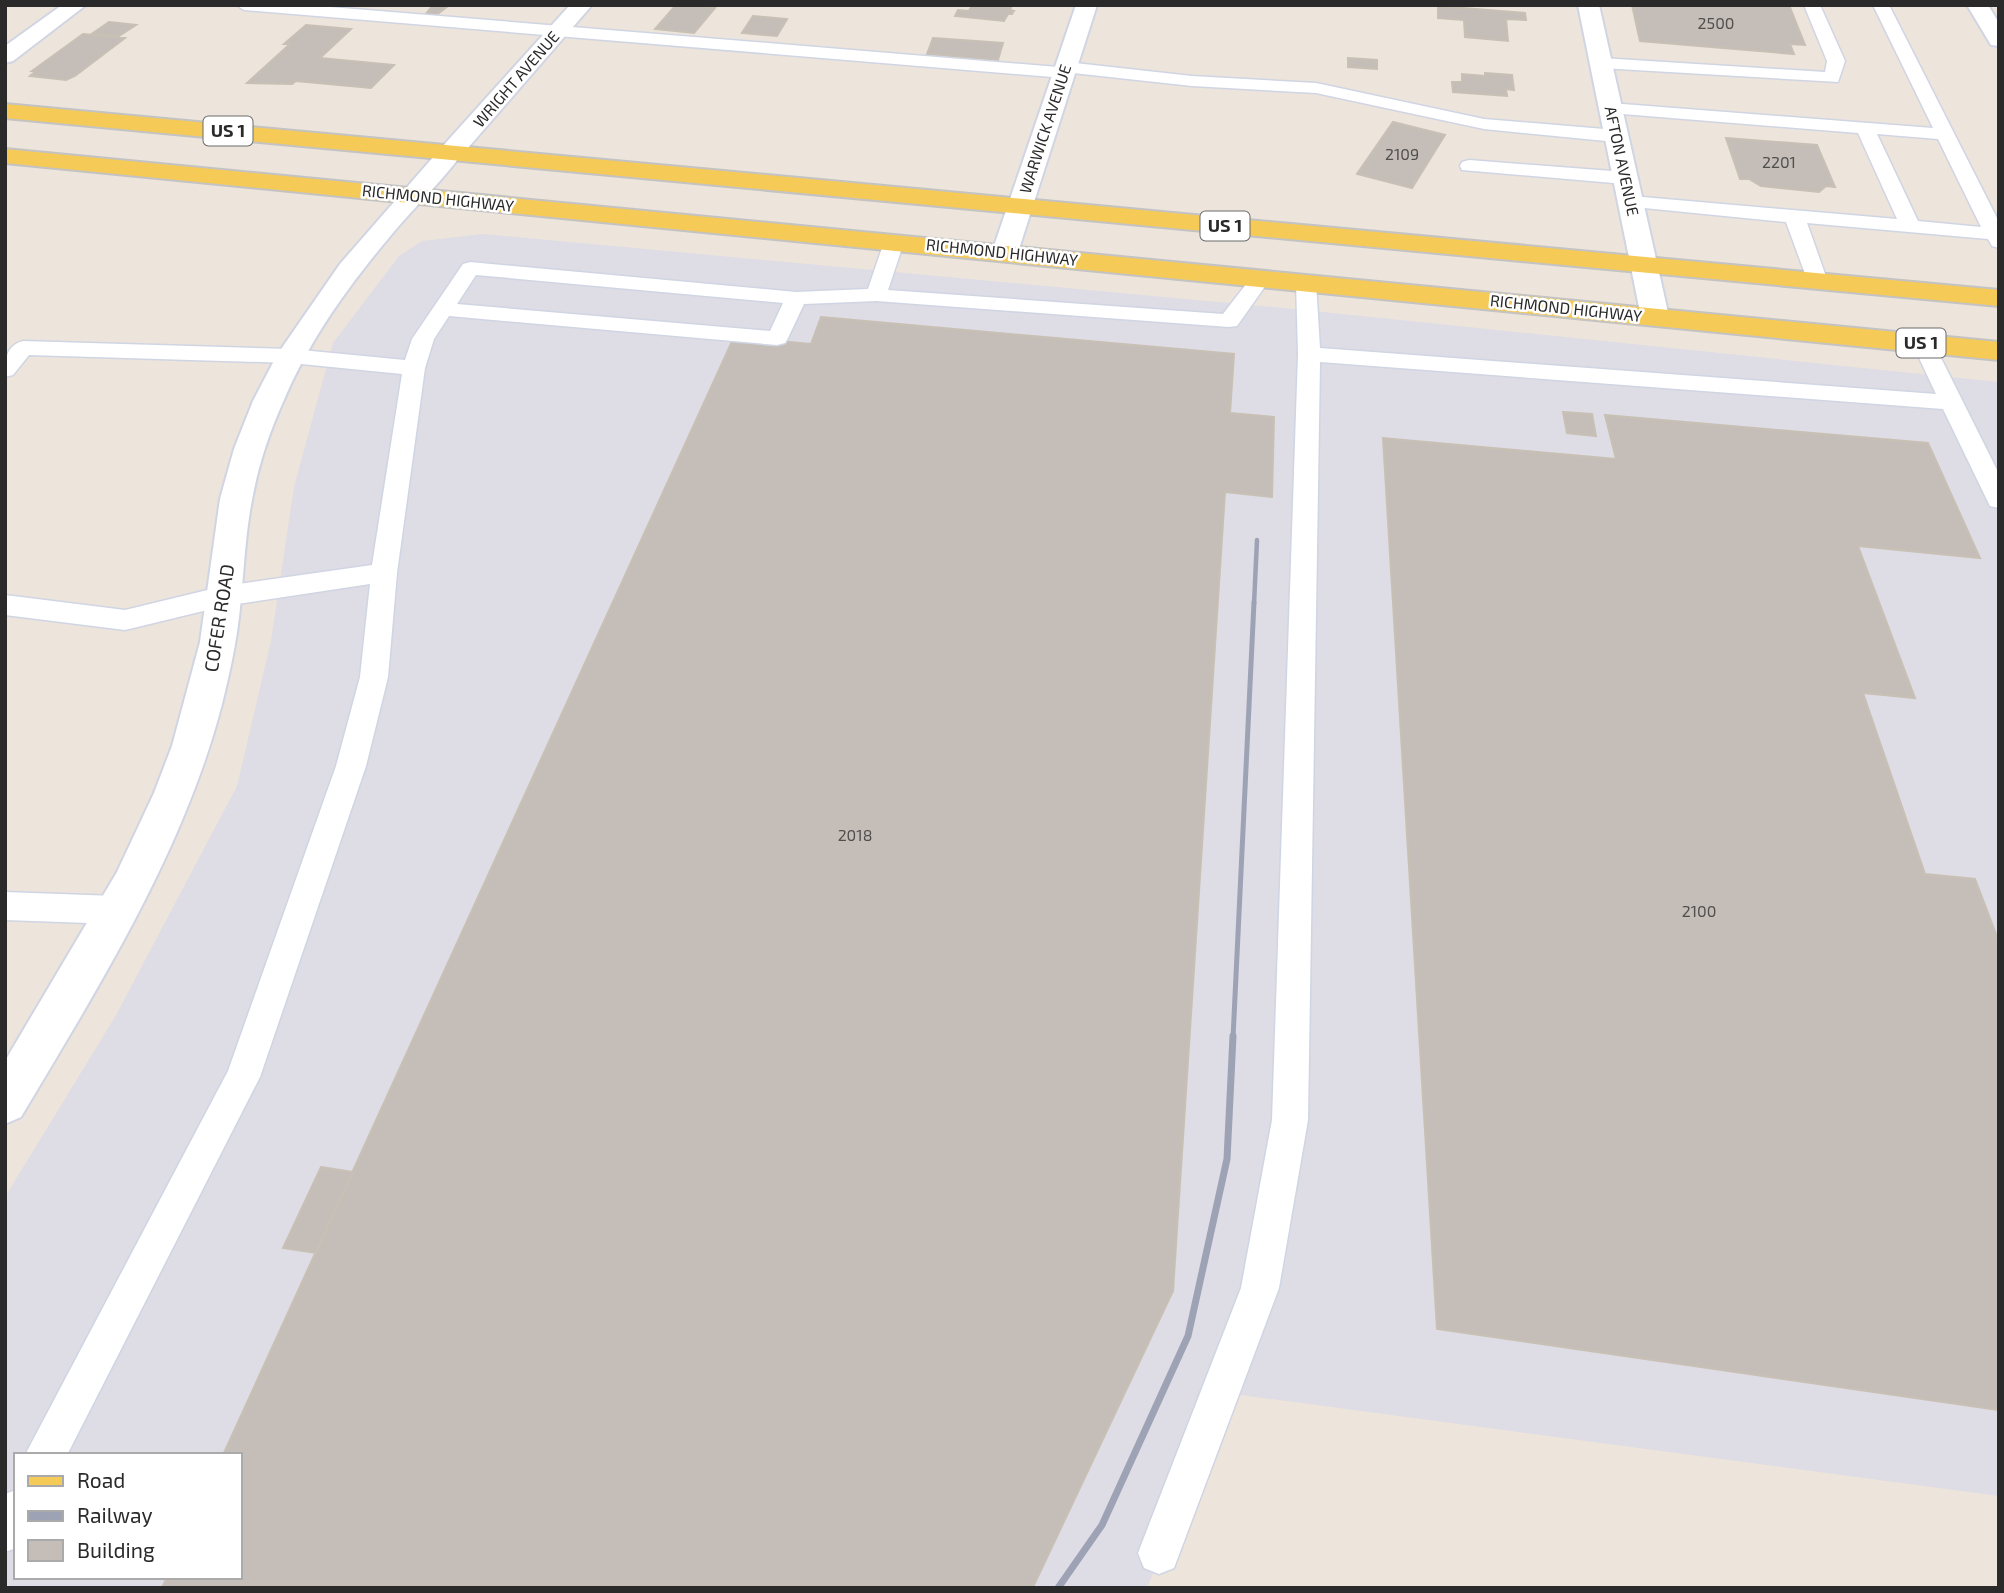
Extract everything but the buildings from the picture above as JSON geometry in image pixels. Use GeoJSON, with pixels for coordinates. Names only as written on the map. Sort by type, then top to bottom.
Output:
{"type":"FeatureCollection","features":[{"type":"Feature","properties":{"kind":"main road","name":"US 1"},"geometry":{"type":"LineString","coordinates":[[5,111],[1999,299]]}},
{"type":"Feature","properties":{"kind":"main road","name":"RICHMOND HIGHWAY"},"geometry":{"type":"LineString","coordinates":[[5,156],[1999,351]]}},
{"type":"Feature","properties":{"kind":"street"},"geometry":{"type":"LineString","coordinates":[[5,56],[76,5]]}},
{"type":"Feature","properties":{"kind":"street","name":"WRIGHT AVENUE"},"geometry":{"type":"LineString","coordinates":[[451,152],[582,5]]}},
{"type":"Feature","properties":{"kind":"street","name":"WARWICK AVENUE"},"geometry":{"type":"LineString","coordinates":[[1005,252],[1087,5]]}},
{"type":"Feature","properties":{"kind":"street","name":"AFTON AVENUE"},"geometry":{"type":"LineString","coordinates":[[1588,5],[1601,63],[1606,119],[1625,177],[1655,317]]}},
{"type":"Feature","properties":{"kind":"street"},"geometry":{"type":"LineString","coordinates":[[1977,5],[1999,40]]}},
{"type":"Feature","properties":{"kind":"street","name":"COFER ROAD"},"geometry":{"type":"LineString","coordinates":[[5,1102],[88,965],[149,849],[191,746],[218,643],[236,498],[253,438],[272,390],[338,283],[411,195],[451,152]]}},
{"type":"Feature","properties":{"kind":"lane"},"geometry":{"type":"LineString","coordinates":[[244,5],[326,9],[558,32],[1192,81],[1317,88],[1485,124],[1606,119],[1866,128],[1945,134]]}},
{"type":"Feature","properties":{"kind":"lane"},"geometry":{"type":"LineString","coordinates":[[1601,63],[1832,78],[1836,61],[1812,5]]}},
{"type":"Feature","properties":{"kind":"lane"},"geometry":{"type":"LineString","coordinates":[[1881,5],[1996,238]]}},
{"type":"Feature","properties":{"kind":"lane"},"geometry":{"type":"LineString","coordinates":[[1424,112],[1463,107],[1552,112]]}},
{"type":"Feature","properties":{"kind":"lane"},"geometry":{"type":"LineString","coordinates":[[1866,128],[1910,226]]}},
{"type":"Feature","properties":{"kind":"lane"},"geometry":{"type":"LineString","coordinates":[[1469,166],[1625,177]]}},
{"type":"Feature","properties":{"kind":"lane"},"geometry":{"type":"LineString","coordinates":[[1631,202],[1910,226],[1996,238]]}},
{"type":"Feature","properties":{"kind":"lane"},"geometry":{"type":"LineString","coordinates":[[1794,216],[1818,282]]}},
{"type":"Feature","properties":{"kind":"lane"},"geometry":{"type":"LineString","coordinates":[[876,295],[894,242]]}},
{"type":"Feature","properties":{"kind":"lane"},"geometry":{"type":"LineString","coordinates":[[46,1453],[243,1077],[351,766],[374,677],[384,573],[414,368],[423,340],[470,268],[796,298],[876,295],[1229,321],[1262,278]]}},
{"type":"Feature","properties":{"kind":"lane"},"geometry":{"type":"LineString","coordinates":[[1158,1553],[1260,1288],[1290,1120],[1309,355],[1306,282]]}},
{"type":"Feature","properties":{"kind":"lane"},"geometry":{"type":"LineString","coordinates":[[442,309],[777,338],[796,298]]}},
{"type":"Feature","properties":{"kind":"lane"},"geometry":{"type":"LineString","coordinates":[[1923,343],[1999,500]]}},
{"type":"Feature","properties":{"kind":"lane"},"geometry":{"type":"LineString","coordinates":[[5,370],[23,348],[291,356],[414,368]]}},
{"type":"Feature","properties":{"kind":"lane"},"geometry":{"type":"LineString","coordinates":[[1309,355],[1950,402]]}},
{"type":"Feature","properties":{"kind":"lane"},"geometry":{"type":"LineString","coordinates":[[5,605],[125,620],[224,596],[384,573]]}},
{"type":"Feature","properties":{"kind":"lane"},"geometry":{"type":"LineString","coordinates":[[5,906],[116,910]]}},
{"type":"Feature","properties":{"kind":"lane"},"geometry":{"type":"LineString","coordinates":[[5,1531],[14,1515]]}},
{"type":"Feature","properties":{"kind":"shaded area"},"geometry":{"type":"Polygon","coordinates":[[[483,234],[1284,308],[1999,382],[1999,1496],[1226,1393],[1147,1588],[5,1588],[5,1197],[115,1017],[237,786],[271,641],[294,487],[333,343],[399,256],[422,241],[483,234]]]}},
{"type":"Feature","properties":{"kind":"railway"},"geometry":{"type":"LineString","coordinates":[[1254,604],[1257,540]]}},
{"type":"Feature","properties":{"kind":"railway"},"geometry":{"type":"LineString","coordinates":[[1233,1038],[1254,602]]}},
{"type":"Feature","properties":{"kind":"railway"},"geometry":{"type":"LineString","coordinates":[[1058,1588],[1102,1525],[1188,1336],[1227,1159],[1233,1036]]}}]}
